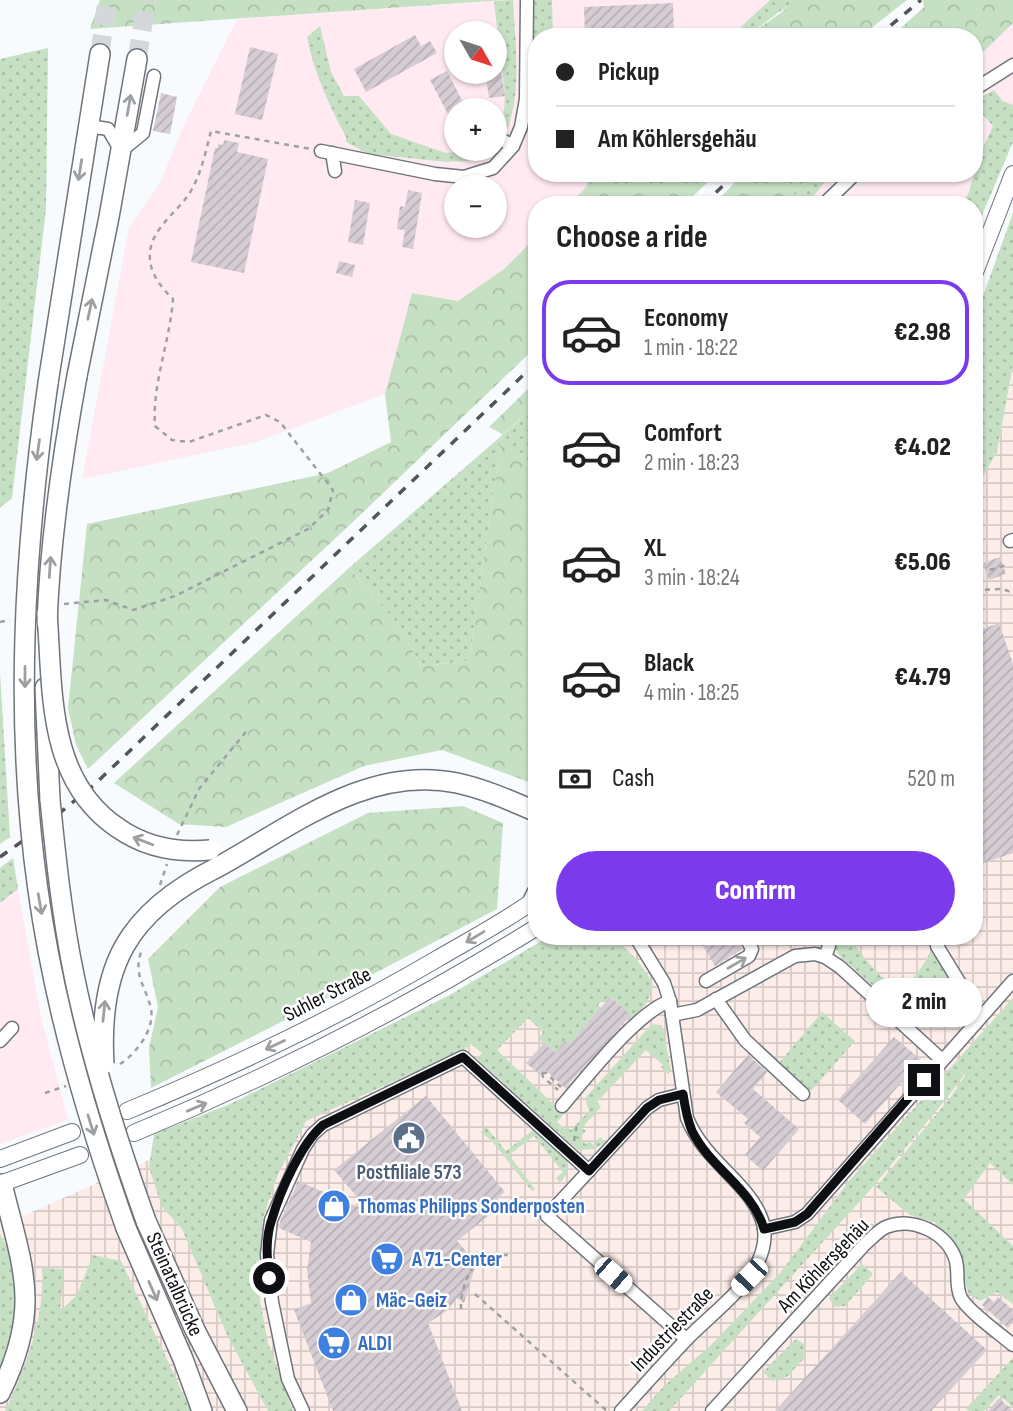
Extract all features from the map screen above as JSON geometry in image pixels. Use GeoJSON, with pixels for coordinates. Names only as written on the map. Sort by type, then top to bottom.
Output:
{"type":"FeatureCollection","features":[{"type":"Feature","properties":{"kind":"highway","name":"Steinatalbrücke"},"geometry":{"type":"LineString","coordinates":[[100,54],[35,471],[28,552],[24,716],[28,803],[38,891],[72,1062],[126,1228],[184,1359]]}},
{"type":"Feature","properties":{"kind":"highway"},"geometry":{"type":"LineString","coordinates":[[137,59],[59,477],[54,609],[45,716],[50,800],[59,887],[74,975],[106,1104],[146,1221],[195,1331],[237,1411]]}},
{"type":"Feature","properties":{"kind":"highway"},"geometry":{"type":"LineString","coordinates":[[54,609],[58,737],[64,760],[78,788],[103,818],[133,838],[213,859]]}},
{"type":"Feature","properties":{"kind":"highway"},"geometry":{"type":"LineString","coordinates":[[106,1104],[103,1015],[107,990],[120,954],[136,927],[160,903],[213,859],[251,838],[298,820],[361,790],[410,780],[457,783],[500,796],[528,809]]}},
{"type":"Feature","properties":{"kind":"highway"},"geometry":{"type":"LineString","coordinates":[[0,1393],[15,1359],[24,1321],[25,1284],[1,1182]]}},
{"type":"Feature","properties":{"kind":"highway"},"geometry":{"type":"LineString","coordinates":[[0,1224],[18,1249]]}},
{"type":"Feature","properties":{"kind":"highway"},"geometry":{"type":"LineString","coordinates":[[184,1359],[202,1411]]}},
{"type":"Feature","properties":{"kind":"highway"},"geometry":{"type":"LineString","coordinates":[[184,1359],[213,1411]]}},
{"type":"Feature","properties":{"kind":"main road"},"geometry":{"type":"LineString","coordinates":[[983,251],[1013,174]]}},
{"type":"Feature","properties":{"kind":"main road","name":"Suhler Straße"},"geometry":{"type":"LineString","coordinates":[[127,1111],[174,1092],[353,1006],[474,938],[528,902]]}},
{"type":"Feature","properties":{"kind":"main road"},"geometry":{"type":"LineString","coordinates":[[134,1133],[268,1075],[348,1035],[472,967],[528,933]]}},
{"type":"Feature","properties":{"kind":"main road"},"geometry":{"type":"LineString","coordinates":[[0,1159],[72,1132]]}},
{"type":"Feature","properties":{"kind":"main road"},"geometry":{"type":"LineString","coordinates":[[1,1182],[80,1154]]}},
{"type":"Feature","properties":{"kind":"street"},"geometry":{"type":"LineString","coordinates":[[527,0],[528,28]]}},
{"type":"Feature","properties":{"kind":"street"},"geometry":{"type":"LineString","coordinates":[[983,84],[1013,65]]}},
{"type":"Feature","properties":{"kind":"street"},"geometry":{"type":"LineString","coordinates":[[88,126],[108,129],[121,150],[143,133],[154,76]]}},
{"type":"Feature","properties":{"kind":"street"},"geometry":{"type":"LineString","coordinates":[[327,152],[401,170],[475,178],[493,169],[513,146],[528,110]]}},
{"type":"Feature","properties":{"kind":"street"},"geometry":{"type":"LineString","coordinates":[[507,143],[513,146]]}},
{"type":"Feature","properties":{"kind":"street"},"geometry":{"type":"LineString","coordinates":[[327,152],[335,171]]}},
{"type":"Feature","properties":{"kind":"street"},"geometry":{"type":"LineString","coordinates":[[833,196],[847,182]]}},
{"type":"Feature","properties":{"kind":"street"},"geometry":{"type":"LineString","coordinates":[[641,945],[664,983],[671,1008],[687,1118],[693,1133],[705,1151],[754,1205],[764,1229],[795,1222],[807,1214],[1013,981]]}},
{"type":"Feature","properties":{"kind":"street"},"geometry":{"type":"LineString","coordinates":[[706,982],[750,956],[750,945]]}},
{"type":"Feature","properties":{"kind":"street"},"geometry":{"type":"LineString","coordinates":[[825,957],[829,945]]}},
{"type":"Feature","properties":{"kind":"street"},"geometry":{"type":"LineString","coordinates":[[896,1017],[903,1014],[960,1014],[965,1010],[967,995],[937,946]]}},
{"type":"Feature","properties":{"kind":"street"},"geometry":{"type":"LineString","coordinates":[[562,1107],[637,1022],[659,1005],[697,1010],[764,977],[795,956],[815,954],[840,967],[872,1000],[896,1017],[942,1060]]}},
{"type":"Feature","properties":{"kind":"street"},"geometry":{"type":"LineString","coordinates":[[716,999],[736,1026],[743,1042],[803,1094]]}},
{"type":"Feature","properties":{"kind":"street"},"geometry":{"type":"LineString","coordinates":[[0,1041],[12,1028]]}},
{"type":"Feature","properties":{"kind":"street"},"geometry":{"type":"LineString","coordinates":[[303,1411],[288,1379],[272,1302],[267,1254],[271,1220],[303,1149],[323,1125],[463,1057],[589,1171]]}},
{"type":"Feature","properties":{"kind":"street"},"geometry":{"type":"LineString","coordinates":[[683,1094],[659,1100],[647,1108],[547,1216],[687,1339]]}},
{"type":"Feature","properties":{"kind":"street","name":"Am Köhlersgehäu"},"geometry":{"type":"LineString","coordinates":[[712,1411],[865,1244],[885,1227],[908,1222],[930,1230],[946,1244],[956,1261],[958,1290],[963,1301],[1013,1345]]}},
{"type":"Feature","properties":{"kind":"street","name":"Industriestraße"},"geometry":{"type":"LineString","coordinates":[[621,1411],[754,1269],[763,1249],[764,1229]]}},
{"type":"Feature","properties":{"kind":"path"},"geometry":{"type":"LineString","coordinates":[[54,609],[72,602],[106,600],[133,610],[175,596],[308,529],[328,510],[333,490],[280,422],[266,415],[189,442],[172,440],[155,426],[153,405],[172,316],[173,299],[162,288],[150,268],[150,247],[160,228],[180,207],[192,189],[202,166],[211,131],[327,152]]}},
{"type":"Feature","properties":{"kind":"path"},"geometry":{"type":"LineString","coordinates":[[990,570],[1009,564]]}},
{"type":"Feature","properties":{"kind":"path"},"geometry":{"type":"LineString","coordinates":[[983,590],[1003,589],[1013,593]]}},
{"type":"Feature","properties":{"kind":"path"},"geometry":{"type":"LineString","coordinates":[[0,622],[20,617]]}},
{"type":"Feature","properties":{"kind":"path"},"geometry":{"type":"LineString","coordinates":[[548,1082],[542,1073],[546,1073],[565,1091],[571,1084],[577,1089]]}},
{"type":"Feature","properties":{"kind":"path"},"geometry":{"type":"LineString","coordinates":[[570,1153],[577,1124]]}},
{"type":"Feature","properties":{"kind":"path"},"geometry":{"type":"LineString","coordinates":[[461,1309],[471,1267],[482,1255],[508,1255]]}},
{"type":"Feature","properties":{"kind":"path"},"geometry":{"type":"LineString","coordinates":[[475,1294],[607,1411]]}},
{"type":"Feature","properties":{"kind":"shaded area"},"geometry":{"type":"Polygon","coordinates":[[[505,0],[792,0],[757,28],[528,28],[528,182],[587,182],[588,186],[578,196],[528,196],[528,245],[504,269],[458,301],[412,293],[385,394],[257,442],[82,479],[129,227],[160,183],[185,123],[237,19],[505,0]]]}},
{"type":"Feature","properties":{"kind":"shaded area"},"geometry":{"type":"Polygon","coordinates":[[[1013,23],[1013,142],[983,207],[983,196],[790,196],[807,182],[983,182],[983,52],[1013,23]]]}},
{"type":"Feature","properties":{"kind":"shaded area"},"geometry":{"type":"Polygon","coordinates":[[[1013,365],[1013,1411],[0,1411],[0,1226],[368,1063],[544,945],[983,945],[983,476],[997,452],[1013,365]]]}},
{"type":"Feature","properties":{"kind":"shaded area"},"geometry":{"type":"Polygon","coordinates":[[[18,889],[41,1016],[68,1120],[0,1144],[0,903],[18,889]]]}},
{"type":"Feature","properties":{"kind":"green space"},"geometry":{"type":"Polygon","coordinates":[[[100,0],[504,0],[90,29],[100,0]]]}},
{"type":"Feature","properties":{"kind":"green space"},"geometry":{"type":"Polygon","coordinates":[[[513,0],[516,81],[508,128],[504,84],[508,84],[508,21],[496,21],[494,1],[513,0]]]}},
{"type":"Feature","properties":{"kind":"green space"},"geometry":{"type":"Polygon","coordinates":[[[534,0],[552,0],[553,28],[533,28],[534,0]]]}},
{"type":"Feature","properties":{"kind":"green space"},"geometry":{"type":"Polygon","coordinates":[[[770,0],[795,0],[758,28],[740,28],[770,0]]]}},
{"type":"Feature","properties":{"kind":"green space"},"geometry":{"type":"Polygon","coordinates":[[[792,0],[907,0],[871,28],[759,28],[782,12],[792,0]]]}},
{"type":"Feature","properties":{"kind":"green space"},"geometry":{"type":"Polygon","coordinates":[[[923,0],[1013,0],[1013,23],[983,52],[983,28],[901,28],[924,7],[923,0]]]}},
{"type":"Feature","properties":{"kind":"green space"},"geometry":{"type":"Polygon","coordinates":[[[320,26],[331,72],[344,96],[359,96],[391,134],[444,152],[444,161],[469,161],[447,162],[369,154],[346,142],[323,89],[307,37],[320,26]]]}},
{"type":"Feature","properties":{"kind":"green space"},"geometry":{"type":"Polygon","coordinates":[[[48,48],[46,209],[12,498],[0,508],[0,59],[48,48]]]}},
{"type":"Feature","properties":{"kind":"green space"},"geometry":{"type":"Polygon","coordinates":[[[994,90],[1003,101],[1013,105],[1013,142],[983,213],[983,196],[967,196],[972,182],[983,182],[983,147],[993,126],[983,115],[983,96],[994,90]]]}},
{"type":"Feature","properties":{"kind":"green space"},"geometry":{"type":"Polygon","coordinates":[[[587,182],[708,182],[693,196],[578,196],[587,186],[587,182]]]}},
{"type":"Feature","properties":{"kind":"green space"},"geometry":{"type":"Polygon","coordinates":[[[735,182],[807,182],[790,196],[722,196],[735,182]]]}},
{"type":"Feature","properties":{"kind":"green space"},"geometry":{"type":"Polygon","coordinates":[[[807,182],[825,182],[813,196],[790,196],[807,182]]]}},
{"type":"Feature","properties":{"kind":"green space"},"geometry":{"type":"Polygon","coordinates":[[[1013,213],[1013,365],[997,452],[983,476],[983,296],[1013,213]]]}},
{"type":"Feature","properties":{"kind":"green space"},"geometry":{"type":"Polygon","coordinates":[[[528,245],[528,355],[88,769],[76,745],[68,708],[87,524],[328,473],[391,442],[385,394],[412,293],[458,301],[504,269],[528,245]]]}},
{"type":"Feature","properties":{"kind":"green space"},"geometry":{"type":"Polygon","coordinates":[[[528,389],[528,413],[503,434],[528,466],[528,782],[442,750],[364,766],[226,827],[179,824],[114,783],[349,568],[400,627],[421,666],[469,661],[502,434],[489,427],[528,389]]]}},
{"type":"Feature","properties":{"kind":"green space"},"geometry":{"type":"Polygon","coordinates":[[[528,413],[528,467],[502,435],[528,413]]]}},
{"type":"Feature","properties":{"kind":"green space"},"geometry":{"type":"Polygon","coordinates":[[[502,435],[469,661],[421,666],[400,627],[349,568],[502,435]]]}},
{"type":"Feature","properties":{"kind":"green space"},"geometry":{"type":"Polygon","coordinates":[[[0,672],[10,837],[0,844],[0,672]]]}},
{"type":"Feature","properties":{"kind":"green space"},"geometry":{"type":"Polygon","coordinates":[[[463,806],[503,823],[497,909],[151,1088],[149,1048],[158,1007],[148,959],[220,887],[368,813],[463,806]]]}},
{"type":"Feature","properties":{"kind":"green space"},"geometry":{"type":"Polygon","coordinates":[[[13,858],[18,889],[0,903],[0,868],[13,858]]]}},
{"type":"Feature","properties":{"kind":"green space"},"geometry":{"type":"Polygon","coordinates":[[[535,945],[622,945],[645,971],[653,985],[647,1003],[630,1022],[627,1019],[630,1015],[611,997],[606,1002],[602,1000],[598,1005],[601,1008],[569,1044],[565,1041],[558,1056],[539,1039],[543,1032],[528,1018],[497,1050],[564,1114],[557,1122],[565,1129],[567,1127],[571,1130],[589,1111],[585,1098],[652,1024],[663,1028],[671,1071],[668,1074],[661,1067],[663,1065],[646,1050],[597,1102],[601,1107],[582,1128],[586,1131],[580,1138],[586,1144],[589,1141],[593,1145],[600,1137],[606,1142],[594,1149],[578,1150],[477,1059],[482,1053],[471,1044],[306,1121],[278,1174],[263,1218],[257,1283],[268,1343],[293,1411],[268,1411],[227,1335],[182,1229],[162,1207],[149,1167],[154,1134],[230,1104],[448,996],[535,945]]]}},
{"type":"Feature","properties":{"kind":"green space"},"geometry":{"type":"Polygon","coordinates":[[[836,945],[855,945],[879,974],[894,985],[900,986],[914,978],[930,953],[946,967],[963,1002],[960,1008],[946,1009],[931,992],[897,1008],[837,953],[836,945]]]}},
{"type":"Feature","properties":{"kind":"green space"},"geometry":{"type":"Polygon","coordinates":[[[1013,998],[1013,1185],[990,1163],[964,1199],[1013,1246],[1013,1304],[997,1292],[980,1301],[968,1293],[958,1253],[951,1238],[934,1222],[910,1215],[876,1187],[951,1097],[965,1075],[960,1072],[963,1076],[947,1098],[871,1189],[669,1411],[642,1411],[664,1386],[710,1346],[781,1272],[849,1181],[1013,998]]]}},
{"type":"Feature","properties":{"kind":"green space"},"geometry":{"type":"Polygon","coordinates":[[[822,1012],[855,1041],[811,1091],[779,1063],[822,1012]]]}},
{"type":"Feature","properties":{"kind":"green space"},"geometry":{"type":"Polygon","coordinates":[[[526,1121],[568,1159],[568,1172],[560,1183],[556,1178],[563,1172],[534,1136],[509,1155],[535,1189],[532,1191],[491,1140],[480,1132],[486,1127],[506,1151],[533,1130],[526,1121]]]}},
{"type":"Feature","properties":{"kind":"green space"},"geometry":{"type":"Polygon","coordinates":[[[0,1234],[15,1268],[17,1297],[14,1327],[0,1369],[0,1234]]]}},
{"type":"Feature","properties":{"kind":"green space"},"geometry":{"type":"Polygon","coordinates":[[[93,1255],[121,1261],[191,1411],[5,1411],[27,1359],[37,1324],[42,1268],[64,1269],[60,1311],[77,1295],[93,1255]]]}},
{"type":"Feature","properties":{"kind":"green space"},"geometry":{"type":"Polygon","coordinates":[[[862,1264],[873,1274],[845,1306],[835,1307],[829,1298],[862,1264]]]}},
{"type":"Feature","properties":{"kind":"green space"},"geometry":{"type":"Polygon","coordinates":[[[796,1339],[804,1344],[806,1356],[787,1377],[772,1381],[763,1372],[796,1339]]]}},
{"type":"Feature","properties":{"kind":"green space"},"geometry":{"type":"Polygon","coordinates":[[[1013,1358],[1013,1407],[999,1395],[984,1411],[966,1409],[1013,1358]]]}},
{"type":"Feature","properties":{"kind":"building"},"geometry":{"type":"Polygon","coordinates":[[[673,3],[674,28],[585,28],[584,7],[673,3]]]}},
{"type":"Feature","properties":{"kind":"building"},"geometry":{"type":"Polygon","coordinates":[[[415,35],[421,46],[430,41],[437,53],[366,92],[354,69],[415,35]]]}},
{"type":"Feature","properties":{"kind":"building"},"geometry":{"type":"Polygon","coordinates":[[[250,47],[278,54],[262,120],[235,114],[250,47]]]}},
{"type":"Feature","properties":{"kind":"building"},"geometry":{"type":"Polygon","coordinates":[[[444,73],[444,84],[454,84],[461,98],[444,98],[444,106],[430,80],[444,73]]]}},
{"type":"Feature","properties":{"kind":"building"},"geometry":{"type":"Polygon","coordinates":[[[487,84],[503,84],[505,96],[489,98],[487,84]]]}},
{"type":"Feature","properties":{"kind":"building"},"geometry":{"type":"Polygon","coordinates":[[[161,93],[177,97],[170,134],[153,131],[161,93]]]}},
{"type":"Feature","properties":{"kind":"building"},"geometry":{"type":"Polygon","coordinates":[[[224,140],[239,143],[237,152],[268,159],[244,273],[191,262],[215,148],[218,148],[218,144],[223,145],[224,140]]]}},
{"type":"Feature","properties":{"kind":"building"},"geometry":{"type":"Polygon","coordinates":[[[408,190],[422,193],[413,249],[402,247],[405,230],[397,229],[400,206],[405,207],[408,190]]]}},
{"type":"Feature","properties":{"kind":"building"},"geometry":{"type":"Polygon","coordinates":[[[355,200],[370,203],[363,245],[348,242],[355,200]]]}},
{"type":"Feature","properties":{"kind":"building"},"geometry":{"type":"Polygon","coordinates":[[[339,261],[355,265],[352,277],[336,273],[339,261]]]}},
{"type":"Feature","properties":{"kind":"building"},"geometry":{"type":"Polygon","coordinates":[[[1000,557],[1006,574],[989,580],[983,563],[1000,557]]]}},
{"type":"Feature","properties":{"kind":"building"},"geometry":{"type":"Polygon","coordinates":[[[999,623],[1013,664],[1013,853],[983,863],[983,629],[999,623]]]}},
{"type":"Feature","properties":{"kind":"building"},"geometry":{"type":"Polygon","coordinates":[[[702,945],[740,945],[742,949],[715,966],[702,945]]]}},
{"type":"Feature","properties":{"kind":"building"},"geometry":{"type":"Polygon","coordinates":[[[610,997],[631,1015],[565,1088],[545,1070],[540,1075],[526,1063],[544,1043],[555,1053],[565,1041],[569,1044],[610,997]]]}},
{"type":"Feature","properties":{"kind":"building"},"geometry":{"type":"Polygon","coordinates":[[[894,1037],[921,1060],[865,1124],[838,1100],[894,1037]]]}},
{"type":"Feature","properties":{"kind":"building"},"geometry":{"type":"Polygon","coordinates":[[[748,1055],[767,1072],[753,1089],[799,1129],[763,1171],[745,1155],[760,1137],[744,1123],[748,1119],[716,1092],[748,1055]]]}},
{"type":"Feature","properties":{"kind":"building","name":"A 71-Center"},"geometry":{"type":"Polygon","coordinates":[[[426,1096],[505,1192],[494,1201],[499,1207],[457,1241],[466,1251],[466,1268],[475,1267],[464,1303],[457,1298],[448,1310],[428,1323],[462,1411],[333,1411],[294,1310],[311,1303],[307,1270],[311,1242],[279,1228],[280,1222],[298,1181],[370,1212],[334,1170],[426,1096]]]}},
{"type":"Feature","properties":{"kind":"building"},"geometry":{"type":"Polygon","coordinates":[[[901,1272],[987,1350],[931,1411],[775,1411],[901,1272]]]}},
{"type":"Feature","properties":{"kind":"building"},"geometry":{"type":"Polygon","coordinates":[[[988,1297],[994,1302],[998,1297],[1013,1310],[1013,1322],[1008,1328],[982,1305],[988,1297]]]}},
{"type":"Feature","properties":{"kind":"building"},"geometry":{"type":"Polygon","coordinates":[[[999,1398],[1013,1411],[988,1411],[999,1398]]]}},
{"type":"Feature","properties":{"kind":"tunnel"},"geometry":{"type":"LineString","coordinates":[[100,54],[107,0]]}},
{"type":"Feature","properties":{"kind":"tunnel"},"geometry":{"type":"LineString","coordinates":[[137,59],[147,0]]}},
{"type":"Feature","properties":{"kind":"railway"},"geometry":{"type":"LineString","coordinates":[[888,28],[921,0]]}},
{"type":"Feature","properties":{"kind":"railway"},"geometry":{"type":"LineString","coordinates":[[712,196],[727,182]]}},
{"type":"Feature","properties":{"kind":"railway"},"geometry":{"type":"LineString","coordinates":[[0,857],[95,784],[528,371]]}},
{"type":"Feature","properties":{"kind":"place","name":"Postfiliale 573"},"geometry":{"type":"Point","coordinates":[409,1138]}},
{"type":"Feature","properties":{"kind":"place","name":"Thomas Philipps Sonderposten"},"geometry":{"type":"Point","coordinates":[334,1206]}},
{"type":"Feature","properties":{"kind":"place","name":"A 71-Center"},"geometry":{"type":"Point","coordinates":[387,1259]}},
{"type":"Feature","properties":{"kind":"place","name":"Mäc-Geiz"},"geometry":{"type":"Point","coordinates":[351,1300]}},
{"type":"Feature","properties":{"kind":"place","name":"ALDI"},"geometry":{"type":"Point","coordinates":[334,1343]}},
{"type":"Feature","properties":{"kind":"route"},"geometry":{"type":"LineString","coordinates":[[269,1278],[267,1254],[271,1220],[312,1135],[323,1125],[463,1057],[589,1171],[647,1108],[659,1100],[683,1094],[693,1133],[705,1151],[754,1205],[761,1216],[764,1229],[795,1222],[807,1214],[924,1080]]}}]}
